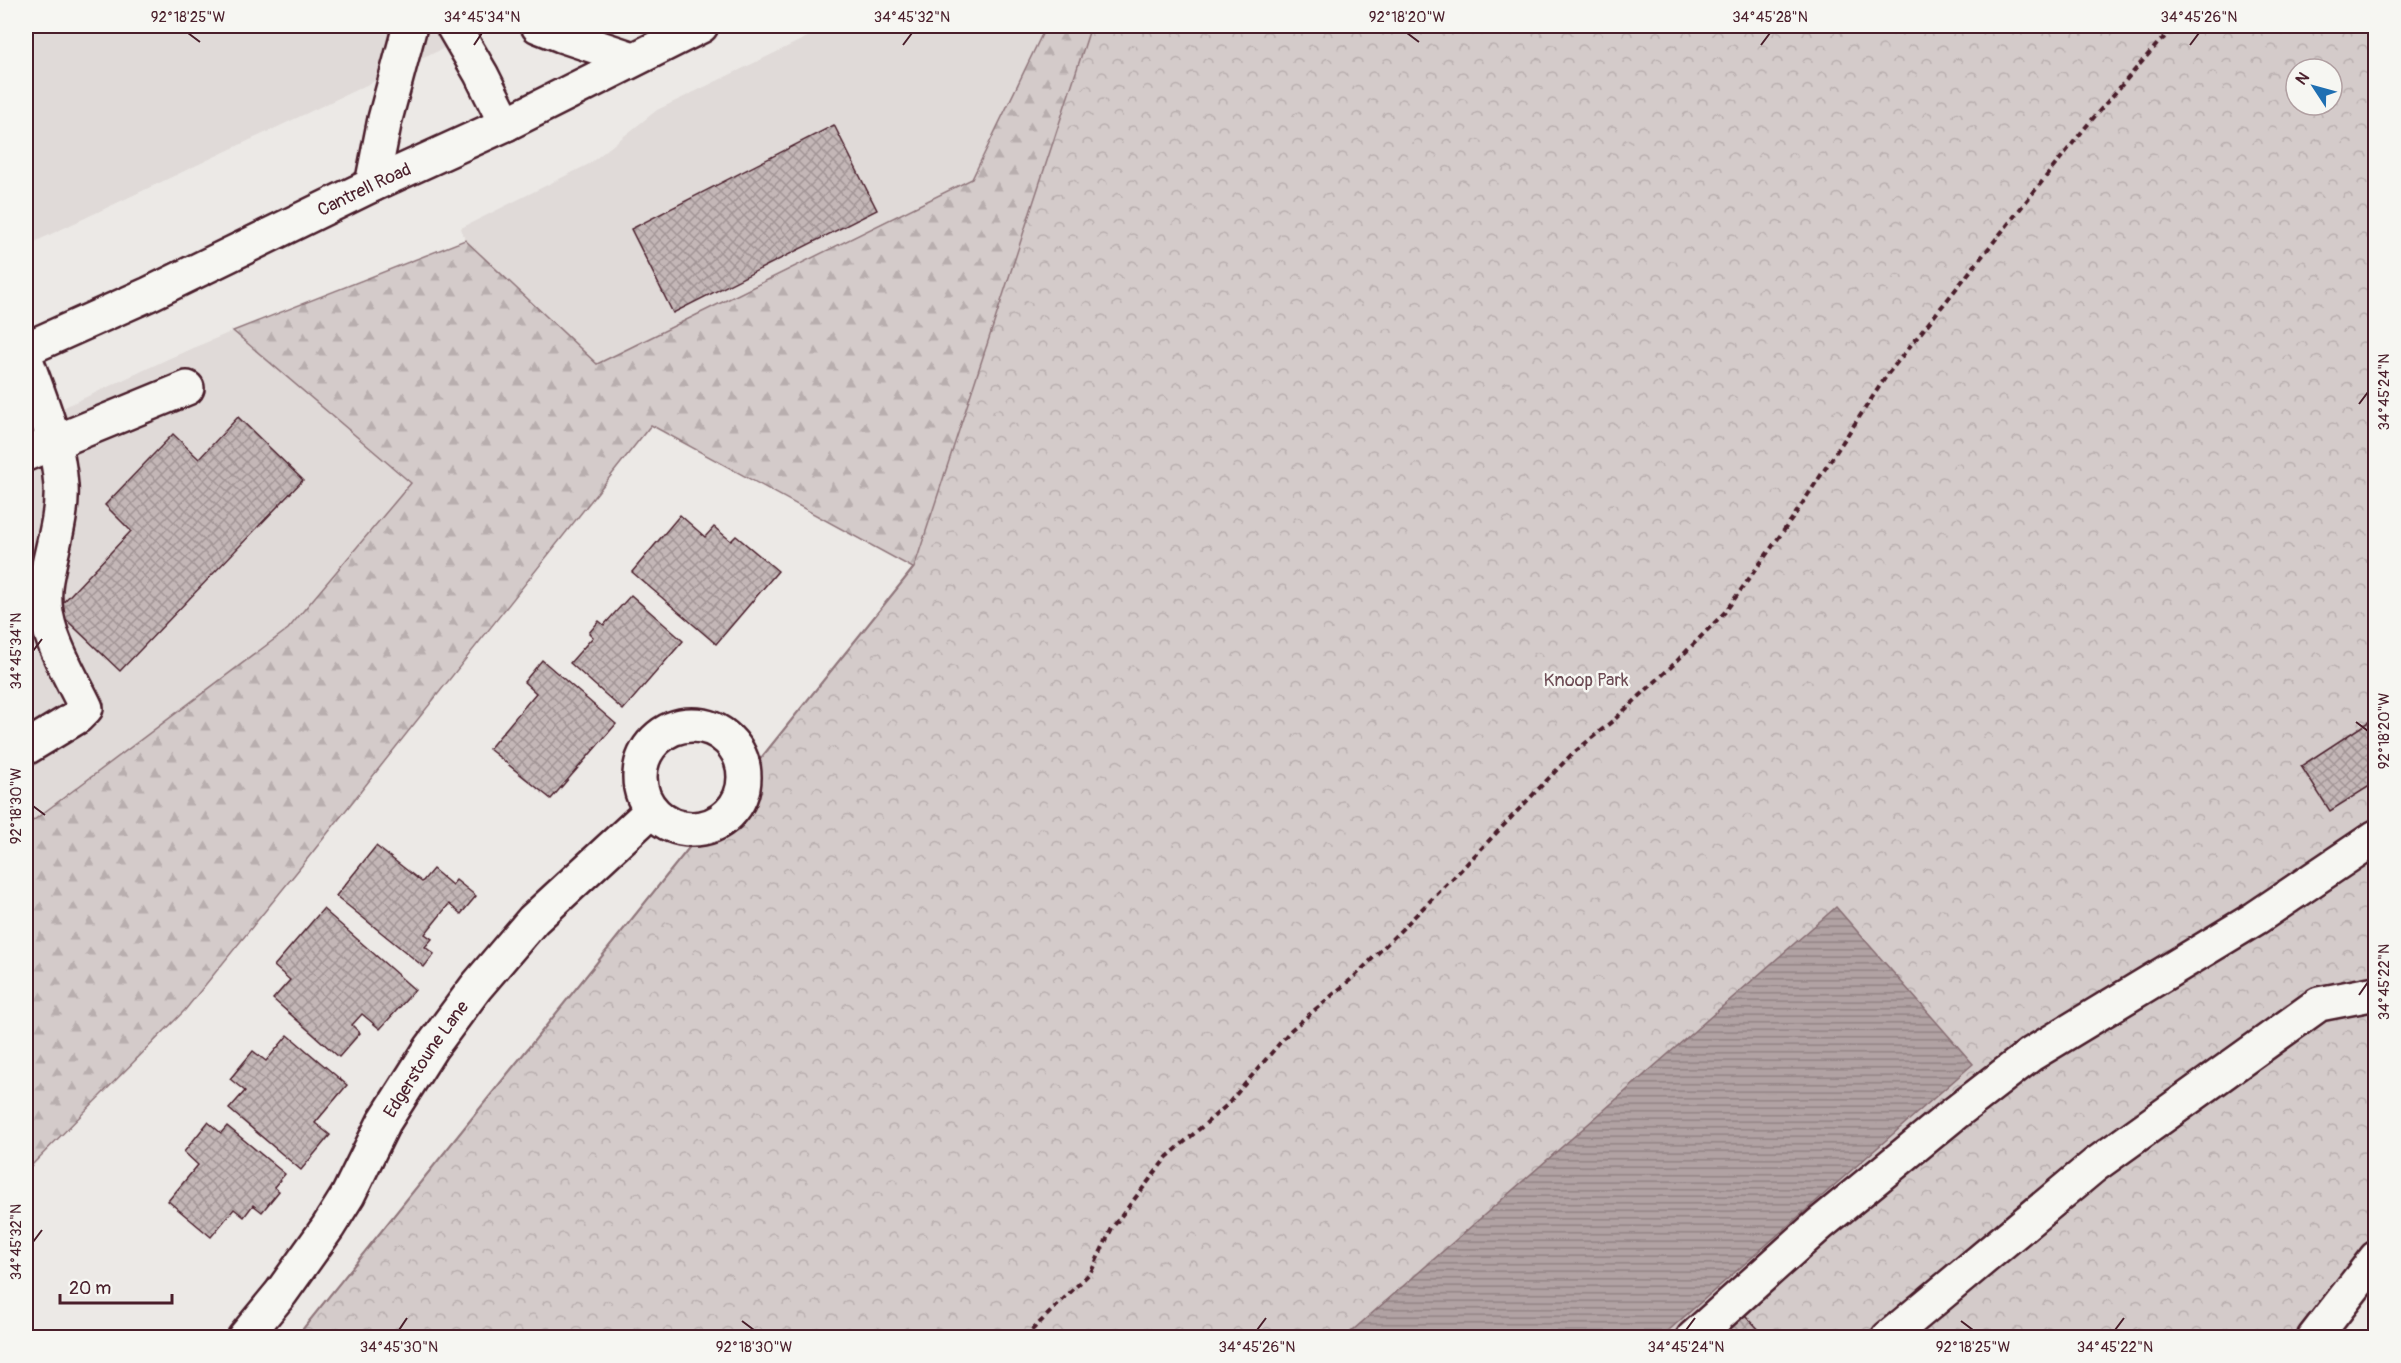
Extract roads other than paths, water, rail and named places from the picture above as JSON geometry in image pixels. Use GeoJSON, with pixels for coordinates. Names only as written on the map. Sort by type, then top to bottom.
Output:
{"type":"FeatureCollection","features":[{"type":"Feature","properties":{"kind":"street"},"geometry":{"type":"LineString","coordinates":[[372,184],[384,119],[410,26]]}},
{"type":"Feature","properties":{"kind":"street"},"geometry":{"type":"LineString","coordinates":[[453,26],[506,124]]}},
{"type":"Feature","properties":{"kind":"street"},"geometry":{"type":"LineString","coordinates":[[538,26],[633,59]]}},
{"type":"Feature","properties":{"kind":"street","name":"Cantrell Road"},"geometry":{"type":"LineString","coordinates":[[26,349],[148,294],[372,184],[506,124],[701,26]]}},
{"type":"Feature","properties":{"kind":"street"},"geometry":{"type":"LineString","coordinates":[[26,360],[55,442],[62,488],[45,583],[44,610],[50,634],[86,708],[77,717],[26,748]]}},
{"type":"Feature","properties":{"kind":"street"},"geometry":{"type":"LineString","coordinates":[[26,454],[187,388]]}},
{"type":"Feature","properties":{"kind":"street","name":"Edgerstoune Lane"},"geometry":{"type":"LineString","coordinates":[[244,1338],[328,1227],[348,1195],[384,1122],[431,1048],[476,987],[533,920],[650,812]]}},
{"type":"Feature","properties":{"kind":"street"},"geometry":{"type":"LineString","coordinates":[[1693,1338],[1820,1224],[2030,1055],[2256,918],[2376,837]]}},
{"type":"Feature","properties":{"kind":"street"},"geometry":{"type":"LineString","coordinates":[[1888,1338],[2095,1165],[2319,1004],[2376,993]]}},
{"type":"Feature","properties":{"kind":"street"},"geometry":{"type":"LineString","coordinates":[[2314,1338],[2376,1257]]}},
{"type":"Feature","properties":{"kind":"park label","name":"Knoop Park"},"geometry":{"type":"Point","coordinates":[1586,680]}}]}
